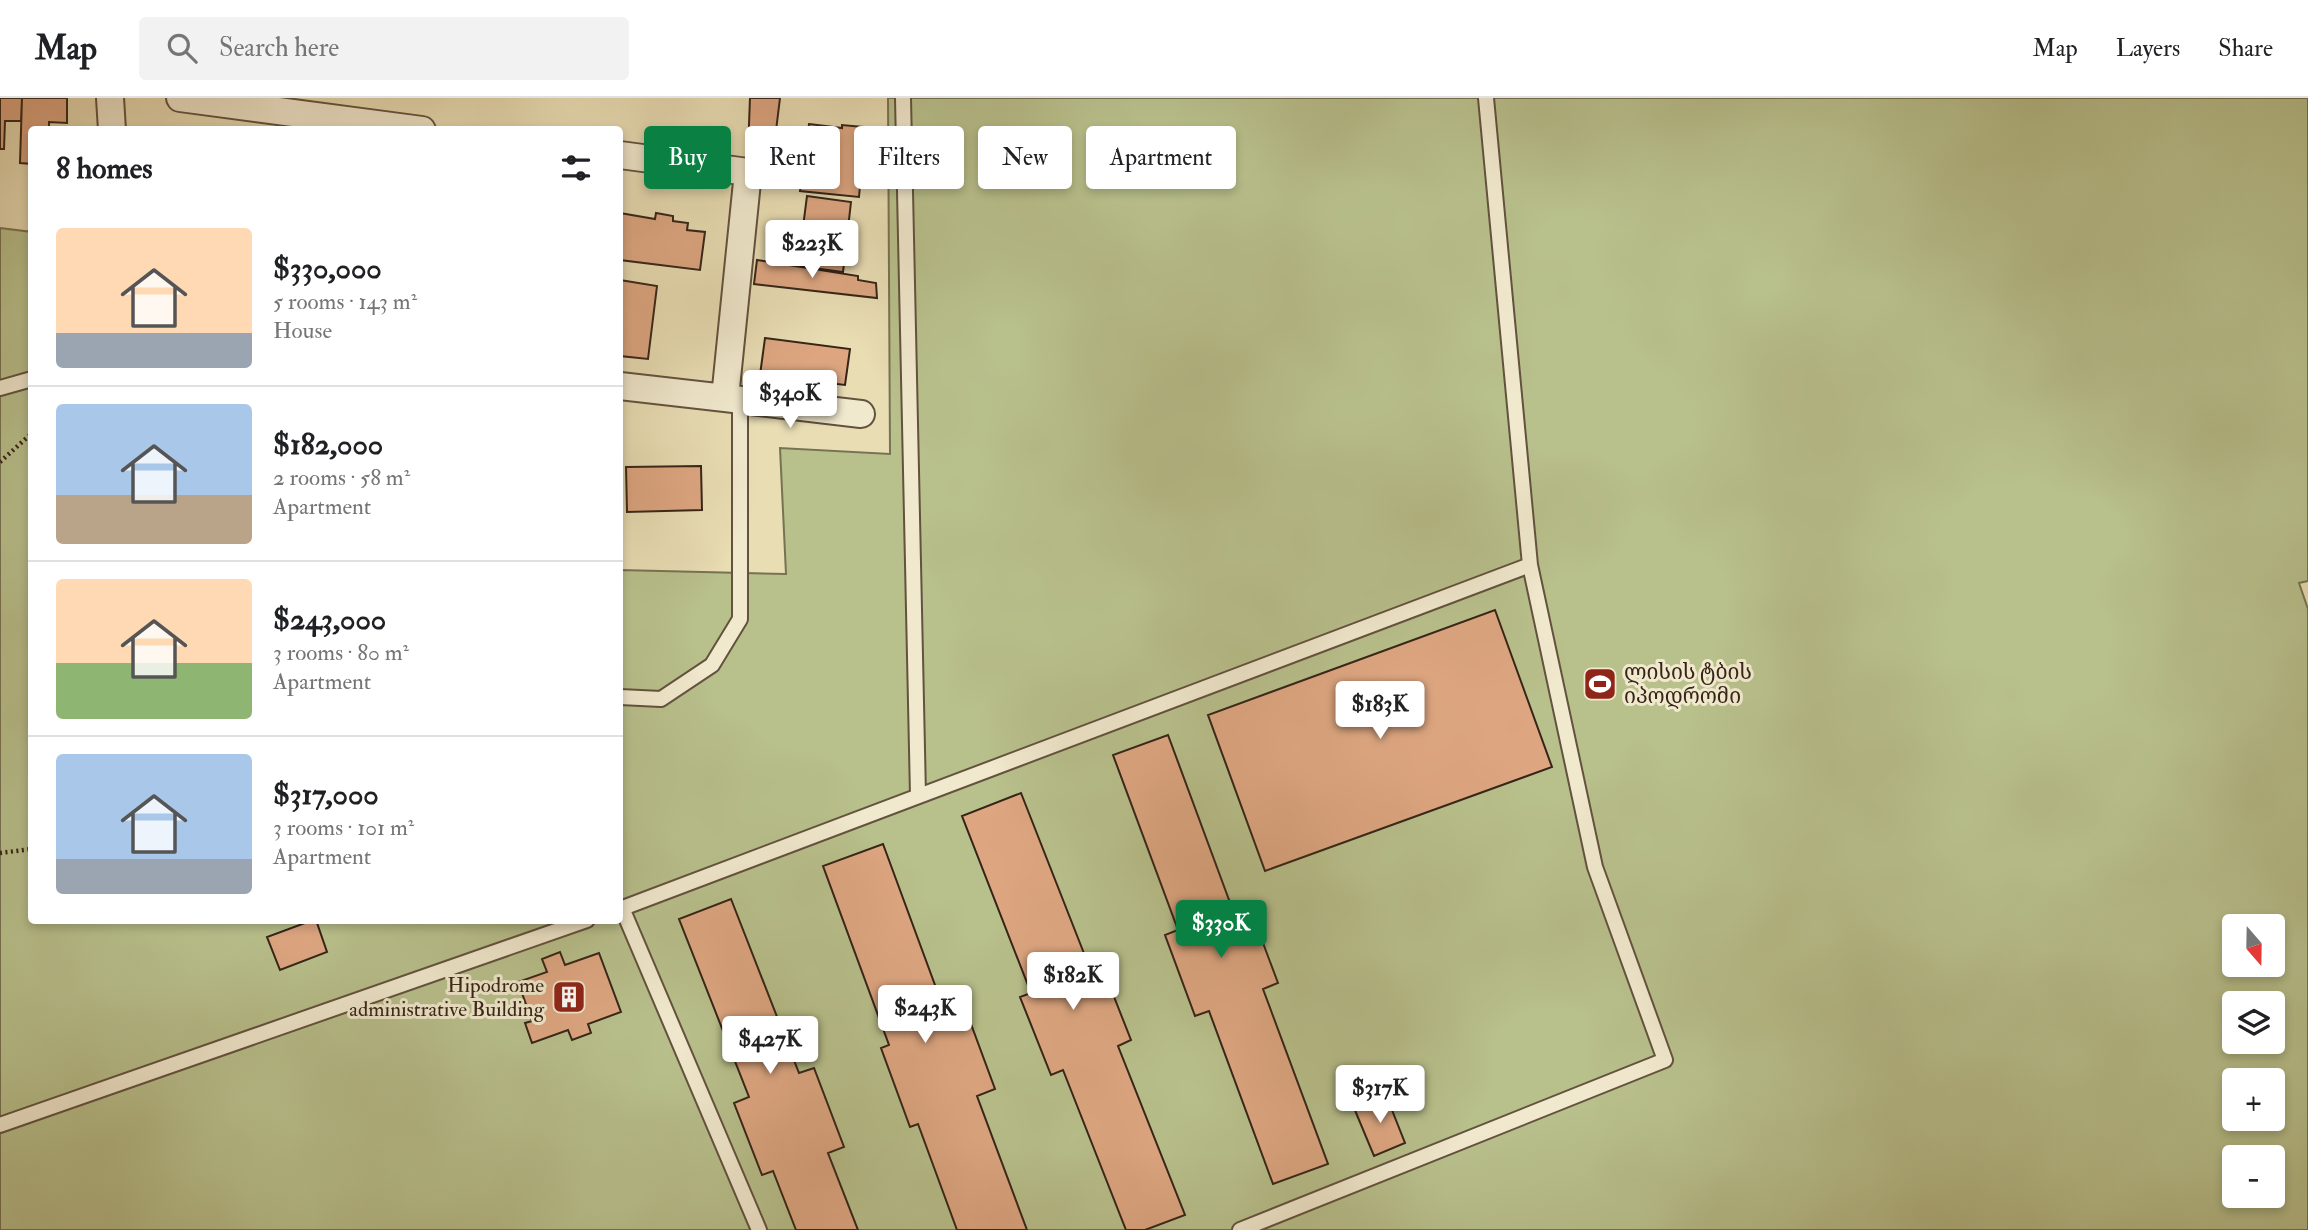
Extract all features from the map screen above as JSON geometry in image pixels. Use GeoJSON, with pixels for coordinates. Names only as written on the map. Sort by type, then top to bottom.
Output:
{"type":"FeatureCollection","features":[{"type":"Feature","properties":{"kind":"street"},"geometry":{"type":"LineString","coordinates":[[110,98],[112,126]]}},
{"type":"Feature","properties":{"kind":"street"},"geometry":{"type":"LineString","coordinates":[[180,98],[392,126]]}},
{"type":"Feature","properties":{"kind":"street"},"geometry":{"type":"LineString","coordinates":[[623,155],[748,172],[733,399]]}},
{"type":"Feature","properties":{"kind":"street"},"geometry":{"type":"LineString","coordinates":[[623,386],[861,414]]}},
{"type":"Feature","properties":{"kind":"lane"},"geometry":{"type":"LineString","coordinates":[[903,98],[918,796]]}},
{"type":"Feature","properties":{"kind":"lane"},"geometry":{"type":"LineString","coordinates":[[1240,1230],[1665,1060],[1595,867],[1530,565],[1486,98]]}},
{"type":"Feature","properties":{"kind":"lane"},"geometry":{"type":"LineString","coordinates":[[0,388],[28,380]]}},
{"type":"Feature","properties":{"kind":"lane"},"geometry":{"type":"LineString","coordinates":[[623,697],[661,699],[712,665],[740,619],[733,399]]}},
{"type":"Feature","properties":{"kind":"lane"},"geometry":{"type":"LineString","coordinates":[[623,908],[1530,565]]}},
{"type":"Feature","properties":{"kind":"lane"},"geometry":{"type":"LineString","coordinates":[[623,914],[759,1230]]}},
{"type":"Feature","properties":{"kind":"lane"},"geometry":{"type":"LineString","coordinates":[[0,1125],[576,924]]}},
{"type":"Feature","properties":{"kind":"path"},"geometry":{"type":"LineString","coordinates":[[0,462],[28,437]]}},
{"type":"Feature","properties":{"kind":"path"},"geometry":{"type":"LineString","coordinates":[[0,853],[28,850]]}},
{"type":"Feature","properties":{"kind":"green space","name":"ლისის ტბის იპოდრომი"},"geometry":{"type":"Polygon","coordinates":[[[888,98],[2308,98],[2308,581],[2299,583],[2308,609],[2308,1230],[0,1230],[0,228],[28,232],[28,924],[623,924],[623,570],[786,574],[780,448],[890,454],[889,189],[964,189],[964,126],[888,126],[888,98]]]}},
{"type":"Feature","properties":{"kind":"building"},"geometry":{"type":"Polygon","coordinates":[[[0,98],[22,98],[21,121],[5,121],[4,149],[0,149],[0,98]]]}},
{"type":"Feature","properties":{"kind":"building"},"geometry":{"type":"Polygon","coordinates":[[[22,98],[67,98],[67,123],[49,122],[49,126],[28,126],[28,164],[20,163],[22,98]]]}},
{"type":"Feature","properties":{"kind":"building"},"geometry":{"type":"Polygon","coordinates":[[[750,98],[780,98],[777,126],[749,126],[750,98]]]}},
{"type":"Feature","properties":{"kind":"building"},"geometry":{"type":"Polygon","coordinates":[[[842,125],[854,126],[854,189],[860,189],[859,197],[800,191],[840,189],[840,128],[842,125]]]}},
{"type":"Feature","properties":{"kind":"building"},"geometry":{"type":"Polygon","coordinates":[[[807,196],[851,202],[843,272],[798,266],[807,196]]]}},
{"type":"Feature","properties":{"kind":"building"},"geometry":{"type":"Polygon","coordinates":[[[656,213],[673,216],[673,221],[688,223],[687,230],[705,232],[700,270],[623,260],[623,214],[655,219],[656,213]]]}},
{"type":"Feature","properties":{"kind":"building"},"geometry":{"type":"Polygon","coordinates":[[[757,260],[858,276],[858,280],[876,283],[877,298],[754,284],[757,260]]]}},
{"type":"Feature","properties":{"kind":"building"},"geometry":{"type":"Polygon","coordinates":[[[623,280],[657,286],[648,359],[623,356],[623,280]]]}},
{"type":"Feature","properties":{"kind":"building"},"geometry":{"type":"Polygon","coordinates":[[[765,338],[850,349],[845,385],[760,375],[765,338]]]}},
{"type":"Feature","properties":{"kind":"building"},"geometry":{"type":"Polygon","coordinates":[[[701,466],[702,510],[627,512],[626,467],[701,466]]]}},
{"type":"Feature","properties":{"kind":"building"},"geometry":{"type":"Polygon","coordinates":[[[1495,610],[1552,767],[1265,871],[1208,715],[1495,610]]]}},
{"type":"Feature","properties":{"kind":"building"},"geometry":{"type":"Polygon","coordinates":[[[1168,735],[1235,916],[1251,911],[1278,983],[1263,989],[1328,1164],[1273,1184],[1209,1011],[1195,1016],[1165,935],[1178,930],[1113,755],[1168,735]]]}},
{"type":"Feature","properties":{"kind":"building"},"geometry":{"type":"Polygon","coordinates":[[[1021,793],[1087,961],[1098,956],[1131,1040],[1118,1046],[1185,1215],[1145,1230],[1126,1230],[1063,1070],[1051,1075],[1020,997],[1031,993],[962,816],[1021,793]]]}},
{"type":"Feature","properties":{"kind":"building"},"geometry":{"type":"Polygon","coordinates":[[[883,844],[949,1023],[968,1016],[995,1089],[977,1096],[1027,1230],[957,1230],[918,1124],[910,1127],[881,1048],[889,1045],[823,866],[883,844]]]}},
{"type":"Feature","properties":{"kind":"building"},"geometry":{"type":"Polygon","coordinates":[[[731,899],[799,1073],[814,1068],[844,1147],[828,1153],[858,1230],[796,1230],[773,1171],[762,1175],[734,1103],[749,1097],[679,919],[731,899]]]}},
{"type":"Feature","properties":{"kind":"building"},"geometry":{"type":"Polygon","coordinates":[[[302,924],[317,924],[327,952],[280,970],[267,937],[302,924]]]}},
{"type":"Feature","properties":{"kind":"building","name":"Hipodrome administrative Building"},"geometry":{"type":"Polygon","coordinates":[[[560,952],[565,965],[599,953],[621,1012],[588,1024],[591,1033],[572,1040],[568,1030],[532,1043],[525,1023],[532,1021],[518,982],[547,972],[542,959],[560,952]]]}},
{"type":"Feature","properties":{"kind":"building"},"geometry":{"type":"Polygon","coordinates":[[[1386,1095],[1405,1143],[1374,1156],[1354,1108],[1386,1095]]]}},
{"type":"Feature","properties":{"kind":"place","name":"ლისის ტბის იპოდრომი"},"geometry":{"type":"Point","coordinates":[1600,684]}},
{"type":"Feature","properties":{"kind":"place","name":"Hipodrome administrative Building"},"geometry":{"type":"Point","coordinates":[569,997]}}]}
